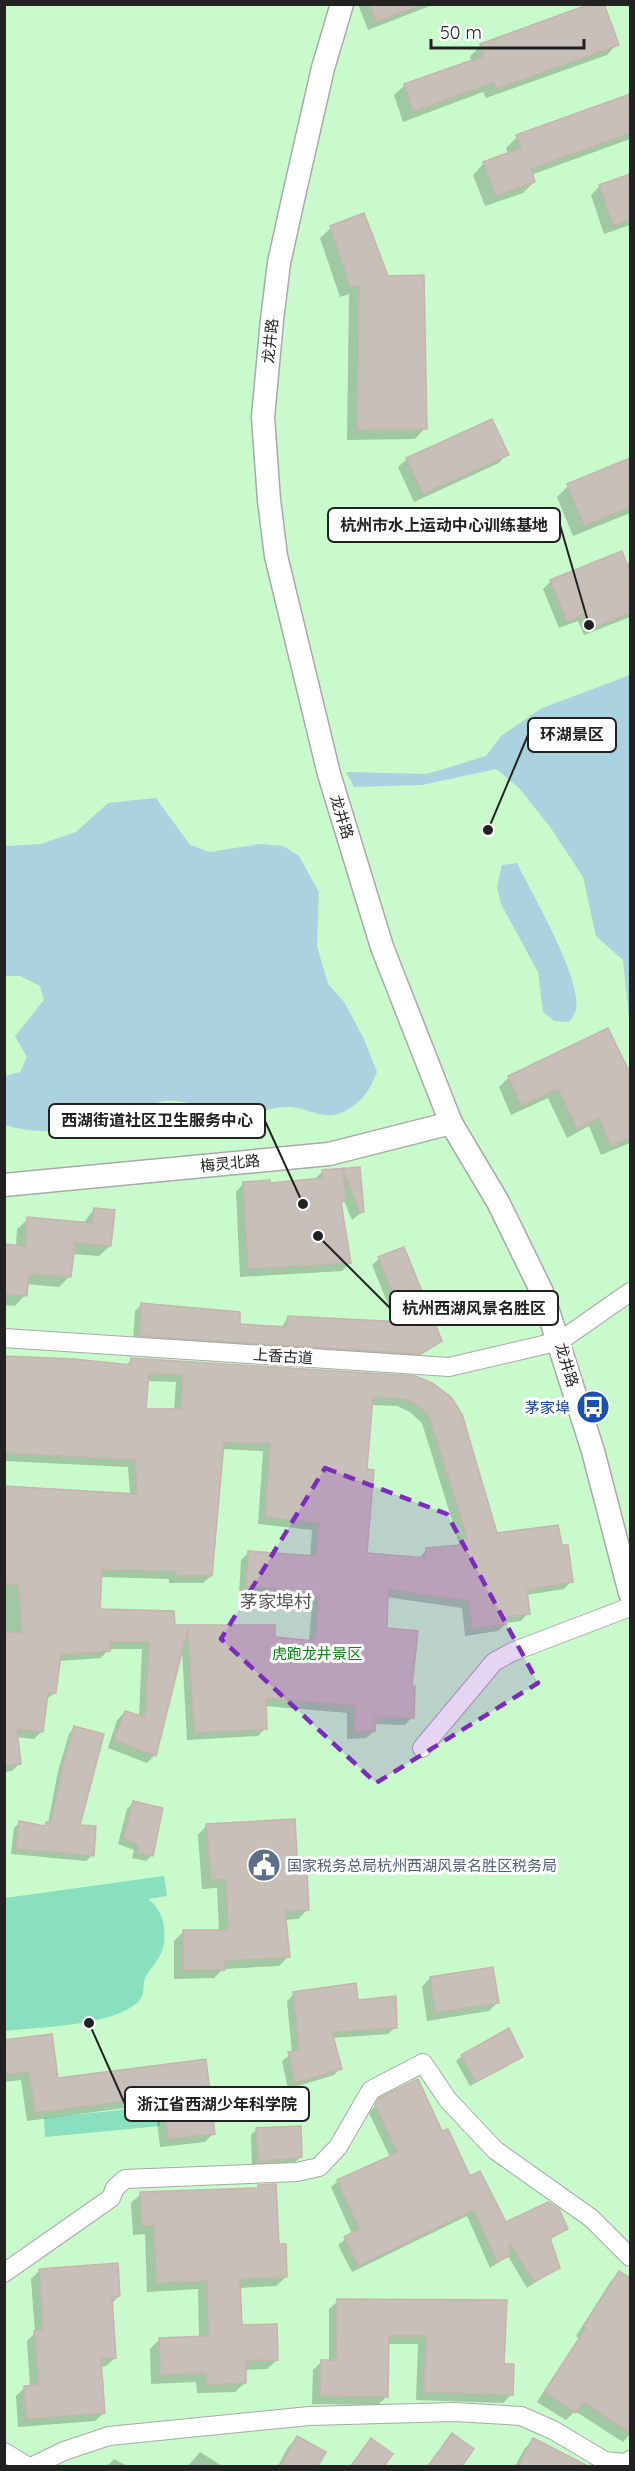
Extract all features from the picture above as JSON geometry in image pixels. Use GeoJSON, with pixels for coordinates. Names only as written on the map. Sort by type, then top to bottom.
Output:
{"type":"FeatureCollection","features":[{"type":"Feature","properties":{"kind":"street","name":"龙井路"},"geometry":{"type":"LineString","coordinates":[[342,4],[323,68],[279,263],[263,417],[276,556],[329,774],[382,947],[452,1123],[498,1202],[542,1292],[560,1341],[593,1451],[630,1593]]}},
{"type":"Feature","properties":{"kind":"street","name":"梅灵北路"},"geometry":{"type":"LineString","coordinates":[[4,1185],[329,1154],[452,1123]]}},
{"type":"Feature","properties":{"kind":"street"},"geometry":{"type":"LineString","coordinates":[[560,1341],[630,1292]]}},
{"type":"Feature","properties":{"kind":"street","name":"上香古道"},"geometry":{"type":"LineString","coordinates":[[4,1338],[449,1366],[560,1341]]}},
{"type":"Feature","properties":{"kind":"street"},"geometry":{"type":"LineString","coordinates":[[422,1748],[494,1662],[512,1652],[630,1607]]}},
{"type":"Feature","properties":{"kind":"street"},"geometry":{"type":"LineString","coordinates":[[4,2273],[111,2198],[115,2188],[125,2179],[297,2172],[319,2167],[338,2147],[371,2090],[423,2063],[448,2100],[495,2150],[536,2176],[591,2218],[630,2257]]}},
{"type":"Feature","properties":{"kind":"street"},"geometry":{"type":"LineString","coordinates":[[33,2466],[64,2451],[109,2436],[309,2416],[455,2412],[521,2416],[553,2430],[605,2461],[624,2463],[630,2460]]}},
{"type":"Feature","properties":{"kind":"street"},"geometry":{"type":"LineString","coordinates":[[4,2452],[27,2466]]}},
{"type":"Feature","properties":{"kind":"highlighted area"},"geometry":{"type":"Polygon","coordinates":[[[325,1468],[447,1514],[538,1683],[376,1783],[221,1639],[325,1468]]]}},
{"type":"Feature","properties":{"kind":"green space","name":"虎跑龙井景区"},"geometry":{"type":"Polygon","coordinates":[[[5,5],[630,5],[630,2466],[5,2466],[5,5]]]}},
{"type":"Feature","properties":{"kind":"green space"},"geometry":{"type":"Polygon","coordinates":[[[164,1876],[167,1896],[148,1899],[162,1919],[164,1944],[159,1957],[146,1976],[141,1998],[131,2007],[98,2020],[5,2031],[5,1898],[164,1876]]]}},
{"type":"Feature","properties":{"kind":"green space"},"geometry":{"type":"Polygon","coordinates":[[[158,2106],[160,2126],[45,2137],[44,2118],[158,2106]]]}},
{"type":"Feature","properties":{"kind":"water"},"geometry":{"type":"Polygon","coordinates":[[[630,675],[629,1018],[623,960],[596,936],[583,877],[550,827],[519,788],[496,769],[422,785],[354,787],[346,772],[427,774],[486,756],[501,736],[542,708],[630,675]]]}},
{"type":"Feature","properties":{"kind":"water"},"geometry":{"type":"Polygon","coordinates":[[[156,798],[190,845],[210,852],[260,844],[283,846],[299,856],[319,892],[317,946],[328,984],[344,1002],[363,1037],[377,1072],[365,1095],[350,1108],[329,1115],[282,1107],[234,1116],[189,1103],[164,1101],[117,1122],[85,1129],[36,1131],[5,1125],[5,1076],[20,1072],[27,1057],[15,1036],[44,1000],[40,986],[20,976],[5,976],[5,846],[41,844],[76,832],[108,803],[156,798]]]}},
{"type":"Feature","properties":{"kind":"water"},"geometry":{"type":"Polygon","coordinates":[[[517,863],[554,936],[571,978],[576,996],[576,1010],[569,1022],[554,1021],[543,1012],[538,972],[501,904],[497,887],[502,865],[517,863]]]}},
{"type":"Feature","properties":{"kind":"building"},"geometry":{"type":"Polygon","coordinates":[[[369,4],[419,4],[419,6],[376,22],[369,4]]]}},
{"type":"Feature","properties":{"kind":"building"},"geometry":{"type":"Polygon","coordinates":[[[590,4],[604,4],[619,45],[496,89],[494,82],[413,112],[404,84],[484,56],[480,44],[590,4]]]}},
{"type":"Feature","properties":{"kind":"building"},"geometry":{"type":"Polygon","coordinates":[[[630,94],[630,133],[531,169],[535,182],[496,196],[483,162],[521,148],[516,135],[630,94]]]}},
{"type":"Feature","properties":{"kind":"building"},"geometry":{"type":"Polygon","coordinates":[[[630,174],[630,220],[613,226],[599,185],[630,174]]]}},
{"type":"Feature","properties":{"kind":"building"},"geometry":{"type":"Polygon","coordinates":[[[364,213],[388,276],[424,275],[427,429],[357,430],[359,285],[350,287],[330,226],[364,213]]]}},
{"type":"Feature","properties":{"kind":"building"},"geometry":{"type":"Polygon","coordinates":[[[492,419],[509,455],[423,494],[406,458],[492,419]]]}},
{"type":"Feature","properties":{"kind":"building"},"geometry":{"type":"Polygon","coordinates":[[[630,458],[630,507],[584,526],[567,484],[630,458]]]}},
{"type":"Feature","properties":{"kind":"building"},"geometry":{"type":"Polygon","coordinates":[[[622,551],[630,573],[630,613],[592,628],[586,614],[567,622],[550,580],[622,551]]]}},
{"type":"Feature","properties":{"kind":"building"},"geometry":{"type":"Polygon","coordinates":[[[608,1028],[630,1073],[630,1138],[611,1146],[599,1118],[577,1129],[558,1089],[521,1106],[508,1076],[608,1028]]]}},
{"type":"Feature","properties":{"kind":"building"},"geometry":{"type":"Polygon","coordinates":[[[360,1167],[364,1212],[360,1213],[343,1170],[346,1201],[341,1202],[351,1263],[248,1269],[243,1182],[270,1180],[270,1183],[323,1178],[322,1170],[360,1167]]]}},
{"type":"Feature","properties":{"kind":"building"},"geometry":{"type":"Polygon","coordinates":[[[94,1208],[115,1210],[111,1246],[75,1243],[71,1277],[29,1274],[27,1296],[4,1294],[4,1244],[25,1246],[27,1217],[92,1223],[94,1208]]]}},
{"type":"Feature","properties":{"kind":"building"},"geometry":{"type":"Polygon","coordinates":[[[404,1247],[442,1341],[421,1354],[139,1336],[141,1303],[240,1312],[240,1324],[287,1327],[288,1316],[405,1322],[378,1257],[404,1247]]]}},
{"type":"Feature","properties":{"kind":"building"},"geometry":{"type":"Polygon","coordinates":[[[4,1356],[74,1359],[131,1365],[131,1358],[415,1376],[432,1383],[451,1397],[462,1414],[497,1533],[558,1525],[562,1545],[568,1545],[573,1582],[527,1590],[530,1614],[505,1617],[507,1624],[472,1629],[469,1601],[388,1589],[387,1628],[418,1631],[412,1686],[415,1686],[414,1718],[375,1717],[375,1731],[354,1732],[355,1706],[266,1698],[267,1729],[194,1733],[188,1628],[156,1756],[114,1740],[125,1711],[145,1717],[149,1642],[110,1642],[110,1651],[61,1655],[56,1693],[48,1693],[43,1732],[17,1729],[21,1764],[4,1766],[4,1633],[22,1632],[18,1585],[4,1584],[4,1486],[137,1494],[135,1460],[4,1453],[4,1356]],[[149,1373],[146,1409],[181,1409],[183,1375],[149,1373]],[[373,1397],[367,1469],[374,1470],[367,1553],[426,1558],[426,1548],[462,1545],[462,1539],[467,1538],[429,1416],[418,1405],[405,1399],[373,1397]],[[224,1442],[212,1576],[176,1576],[176,1571],[102,1570],[100,1609],[174,1611],[175,1625],[275,1625],[275,1637],[315,1641],[319,1597],[276,1597],[276,1589],[246,1586],[248,1551],[316,1556],[319,1523],[265,1517],[270,1444],[224,1442]]]}},
{"type":"Feature","properties":{"kind":"building"},"geometry":{"type":"Polygon","coordinates":[[[74,1726],[104,1734],[80,1825],[96,1826],[94,1856],[16,1849],[19,1821],[45,1826],[46,1822],[51,1822],[63,1764],[74,1726]]]}},
{"type":"Feature","properties":{"kind":"building"},"geometry":{"type":"Polygon","coordinates":[[[133,1801],[163,1808],[153,1856],[137,1853],[138,1844],[123,1839],[133,1801]]]}},
{"type":"Feature","properties":{"kind":"building"},"geometry":{"type":"Polygon","coordinates":[[[295,1819],[298,1873],[307,1873],[309,1910],[285,1911],[290,1957],[224,1961],[225,1970],[183,1970],[183,1930],[228,1930],[226,1880],[211,1880],[206,1824],[295,1819]]]}},
{"type":"Feature","properties":{"kind":"building"},"geometry":{"type":"Polygon","coordinates":[[[493,1967],[499,2003],[435,2013],[430,1977],[493,1967]]]}},
{"type":"Feature","properties":{"kind":"building"},"geometry":{"type":"Polygon","coordinates":[[[356,1983],[358,2000],[396,1996],[397,2028],[332,2032],[342,2069],[295,2083],[288,2052],[299,2050],[293,1992],[356,1983]]]}},
{"type":"Feature","properties":{"kind":"building"},"geometry":{"type":"Polygon","coordinates":[[[509,2028],[523,2057],[476,2082],[461,2055],[509,2028]]]}},
{"type":"Feature","properties":{"kind":"building"},"geometry":{"type":"Polygon","coordinates":[[[52,2034],[58,2078],[206,2059],[215,2134],[168,2139],[163,2096],[35,2113],[29,2072],[4,2075],[4,2040],[52,2034]]]}},
{"type":"Feature","properties":{"kind":"building"},"geometry":{"type":"Polygon","coordinates":[[[418,2079],[442,2131],[448,2129],[470,2176],[480,2171],[506,2222],[548,2202],[559,2209],[568,2229],[550,2238],[560,2268],[534,2282],[510,2243],[509,2256],[497,2262],[474,2210],[358,2266],[344,2237],[359,2229],[337,2180],[397,2153],[375,2105],[379,2098],[418,2079]]]}},
{"type":"Feature","properties":{"kind":"building"},"geometry":{"type":"Polygon","coordinates":[[[301,2126],[302,2157],[258,2162],[256,2128],[301,2126]]]}},
{"type":"Feature","properties":{"kind":"building"},"geometry":{"type":"Polygon","coordinates":[[[276,2184],[279,2244],[286,2244],[287,2277],[240,2279],[242,2325],[277,2324],[278,2360],[246,2361],[246,2383],[206,2385],[206,2373],[160,2375],[159,2338],[208,2336],[207,2281],[156,2283],[154,2225],[142,2226],[140,2192],[258,2188],[258,2185],[276,2184]]]}},
{"type":"Feature","properties":{"kind":"building"},"geometry":{"type":"Polygon","coordinates":[[[118,2263],[120,2296],[112,2297],[116,2358],[101,2359],[105,2413],[26,2419],[24,2386],[39,2385],[34,2331],[43,2330],[39,2269],[118,2263]]]}},
{"type":"Feature","properties":{"kind":"building"},"geometry":{"type":"Polygon","coordinates":[[[619,2271],[630,2278],[630,2433],[583,2402],[576,2413],[544,2392],[586,2328],[583,2327],[619,2271]]]}},
{"type":"Feature","properties":{"kind":"building"},"geometry":{"type":"Polygon","coordinates":[[[337,2299],[507,2300],[504,2364],[514,2364],[513,2395],[424,2392],[426,2336],[389,2336],[388,2397],[320,2396],[321,2360],[336,2360],[337,2299]]]}},
{"type":"Feature","properties":{"kind":"building"},"geometry":{"type":"Polygon","coordinates":[[[452,2433],[474,2449],[462,2466],[428,2466],[452,2433]]]}},
{"type":"Feature","properties":{"kind":"building"},"geometry":{"type":"Polygon","coordinates":[[[297,2436],[326,2452],[318,2466],[280,2466],[297,2436]]]}},
{"type":"Feature","properties":{"kind":"building"},"geometry":{"type":"Polygon","coordinates":[[[371,2438],[393,2454],[384,2466],[351,2466],[371,2438]]]}},
{"type":"Feature","properties":{"kind":"building"},"geometry":{"type":"Polygon","coordinates":[[[533,2438],[588,2466],[518,2466],[533,2438]]]}},
{"type":"Feature","properties":{"kind":"place","name":"杭州市水上运动中心训练基地"},"geometry":{"type":"Point","coordinates":[589,625]}},
{"type":"Feature","properties":{"kind":"place","name":"环湖景区"},"geometry":{"type":"Point","coordinates":[488,830]}},
{"type":"Feature","properties":{"kind":"place","name":"西湖街道社区卫生服务中心"},"geometry":{"type":"Point","coordinates":[303,1204]}},
{"type":"Feature","properties":{"kind":"place","name":"杭州西湖风景名胜区"},"geometry":{"type":"Point","coordinates":[318,1236]}},
{"type":"Feature","properties":{"kind":"place","name":"茅家埠"},"geometry":{"type":"Point","coordinates":[593,1407]}},
{"type":"Feature","properties":{"kind":"place","name":"国家税务总局杭州西湖风景名胜区税务局"},"geometry":{"type":"Point","coordinates":[264,1865]}},
{"type":"Feature","properties":{"kind":"place","name":"浙江省西湖少年科学院"},"geometry":{"type":"Point","coordinates":[89,2023]}},
{"type":"Feature","properties":{"kind":"district","name":"茅家埠村"},"geometry":{"type":"Point","coordinates":[276,1601]}}]}
